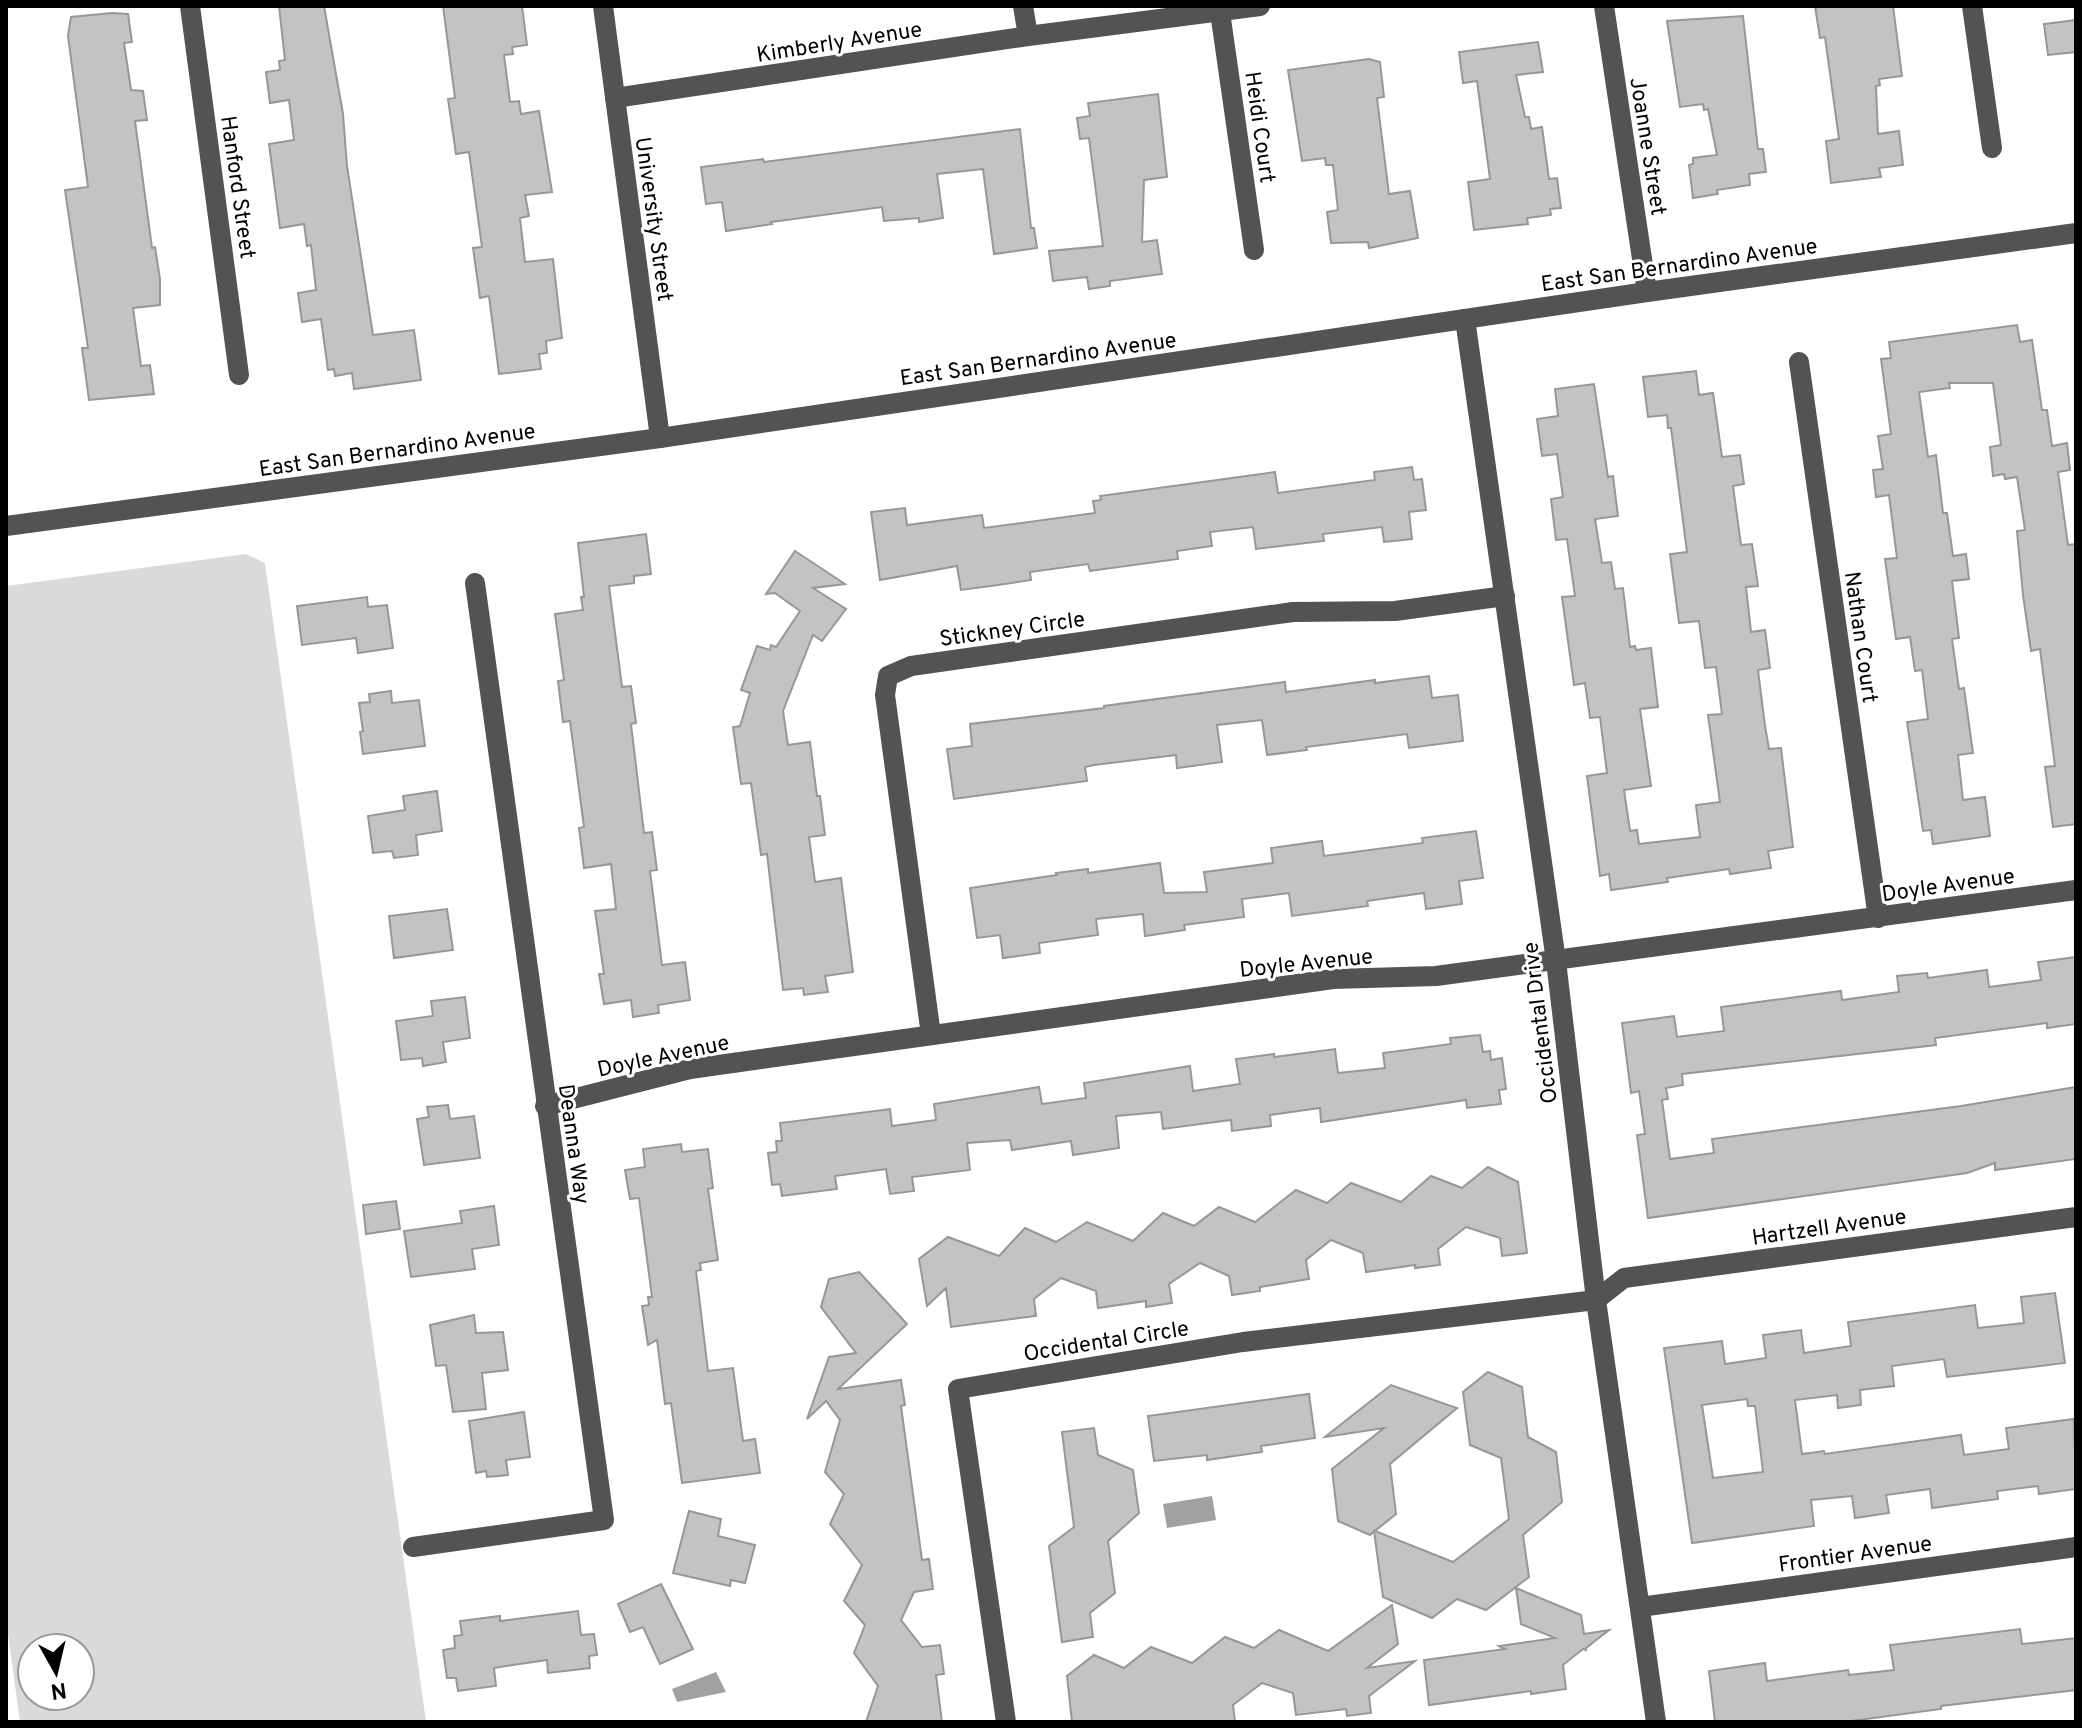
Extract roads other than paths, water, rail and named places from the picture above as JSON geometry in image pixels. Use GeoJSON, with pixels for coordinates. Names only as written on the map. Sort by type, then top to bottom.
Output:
{"type":"FeatureCollection","features":[{"type":"Feature","properties":{"kind":"street","name":"Hanford Street"},"geometry":{"type":"LineString","coordinates":[[190,6],[239,375]]}},
{"type":"Feature","properties":{"kind":"street","name":"University Street"},"geometry":{"type":"LineString","coordinates":[[603,6],[660,438]]}},
{"type":"Feature","properties":{"kind":"street"},"geometry":{"type":"LineString","coordinates":[[1023,6],[1028,36]]}},
{"type":"Feature","properties":{"kind":"street","name":"Kimberly Avenue"},"geometry":{"type":"LineString","coordinates":[[615,98],[1028,36],[1260,6]]}},
{"type":"Feature","properties":{"kind":"street","name":"Joanne Street"},"geometry":{"type":"LineString","coordinates":[[1604,6],[1647,292]]}},
{"type":"Feature","properties":{"kind":"street"},"geometry":{"type":"LineString","coordinates":[[1972,6],[1992,148]]}},
{"type":"Feature","properties":{"kind":"street","name":"Heidi Court"},"geometry":{"type":"LineString","coordinates":[[1220,12],[1254,250]]}},
{"type":"Feature","properties":{"kind":"street","name":"East San Bernardino Avenue"},"geometry":{"type":"LineString","coordinates":[[6,526],[660,438],[1647,292],[2076,233]]}},
{"type":"Feature","properties":{"kind":"street","name":"Occidental Drive"},"geometry":{"type":"LineString","coordinates":[[1465,319],[1556,961],[1596,1300],[1656,1722]]}},
{"type":"Feature","properties":{"kind":"street","name":"Nathan Court"},"geometry":{"type":"LineString","coordinates":[[1799,362],[1878,918]]}},
{"type":"Feature","properties":{"kind":"street","name":"Deanna Way"},"geometry":{"type":"LineString","coordinates":[[413,1547],[604,1520],[475,583]]}},
{"type":"Feature","properties":{"kind":"street","name":"Stickney Circle"},"geometry":{"type":"LineString","coordinates":[[931,1035],[885,695],[888,676],[911,666],[1293,612],[1395,611],[1505,596]]}},
{"type":"Feature","properties":{"kind":"street","name":"Doyle Avenue"},"geometry":{"type":"LineString","coordinates":[[545,1106],[690,1069],[1333,979],[1436,976],[2076,890]]}},
{"type":"Feature","properties":{"kind":"street","name":"Hartzell Avenue"},"geometry":{"type":"LineString","coordinates":[[1596,1300],[1624,1278],[2076,1217]]}},
{"type":"Feature","properties":{"kind":"street","name":"Occidental Circle"},"geometry":{"type":"LineString","coordinates":[[1006,1722],[958,1389],[1243,1342],[1596,1300]]}},
{"type":"Feature","properties":{"kind":"street","name":"Frontier Avenue"},"geometry":{"type":"LineString","coordinates":[[1640,1607],[2076,1547]]}}]}
